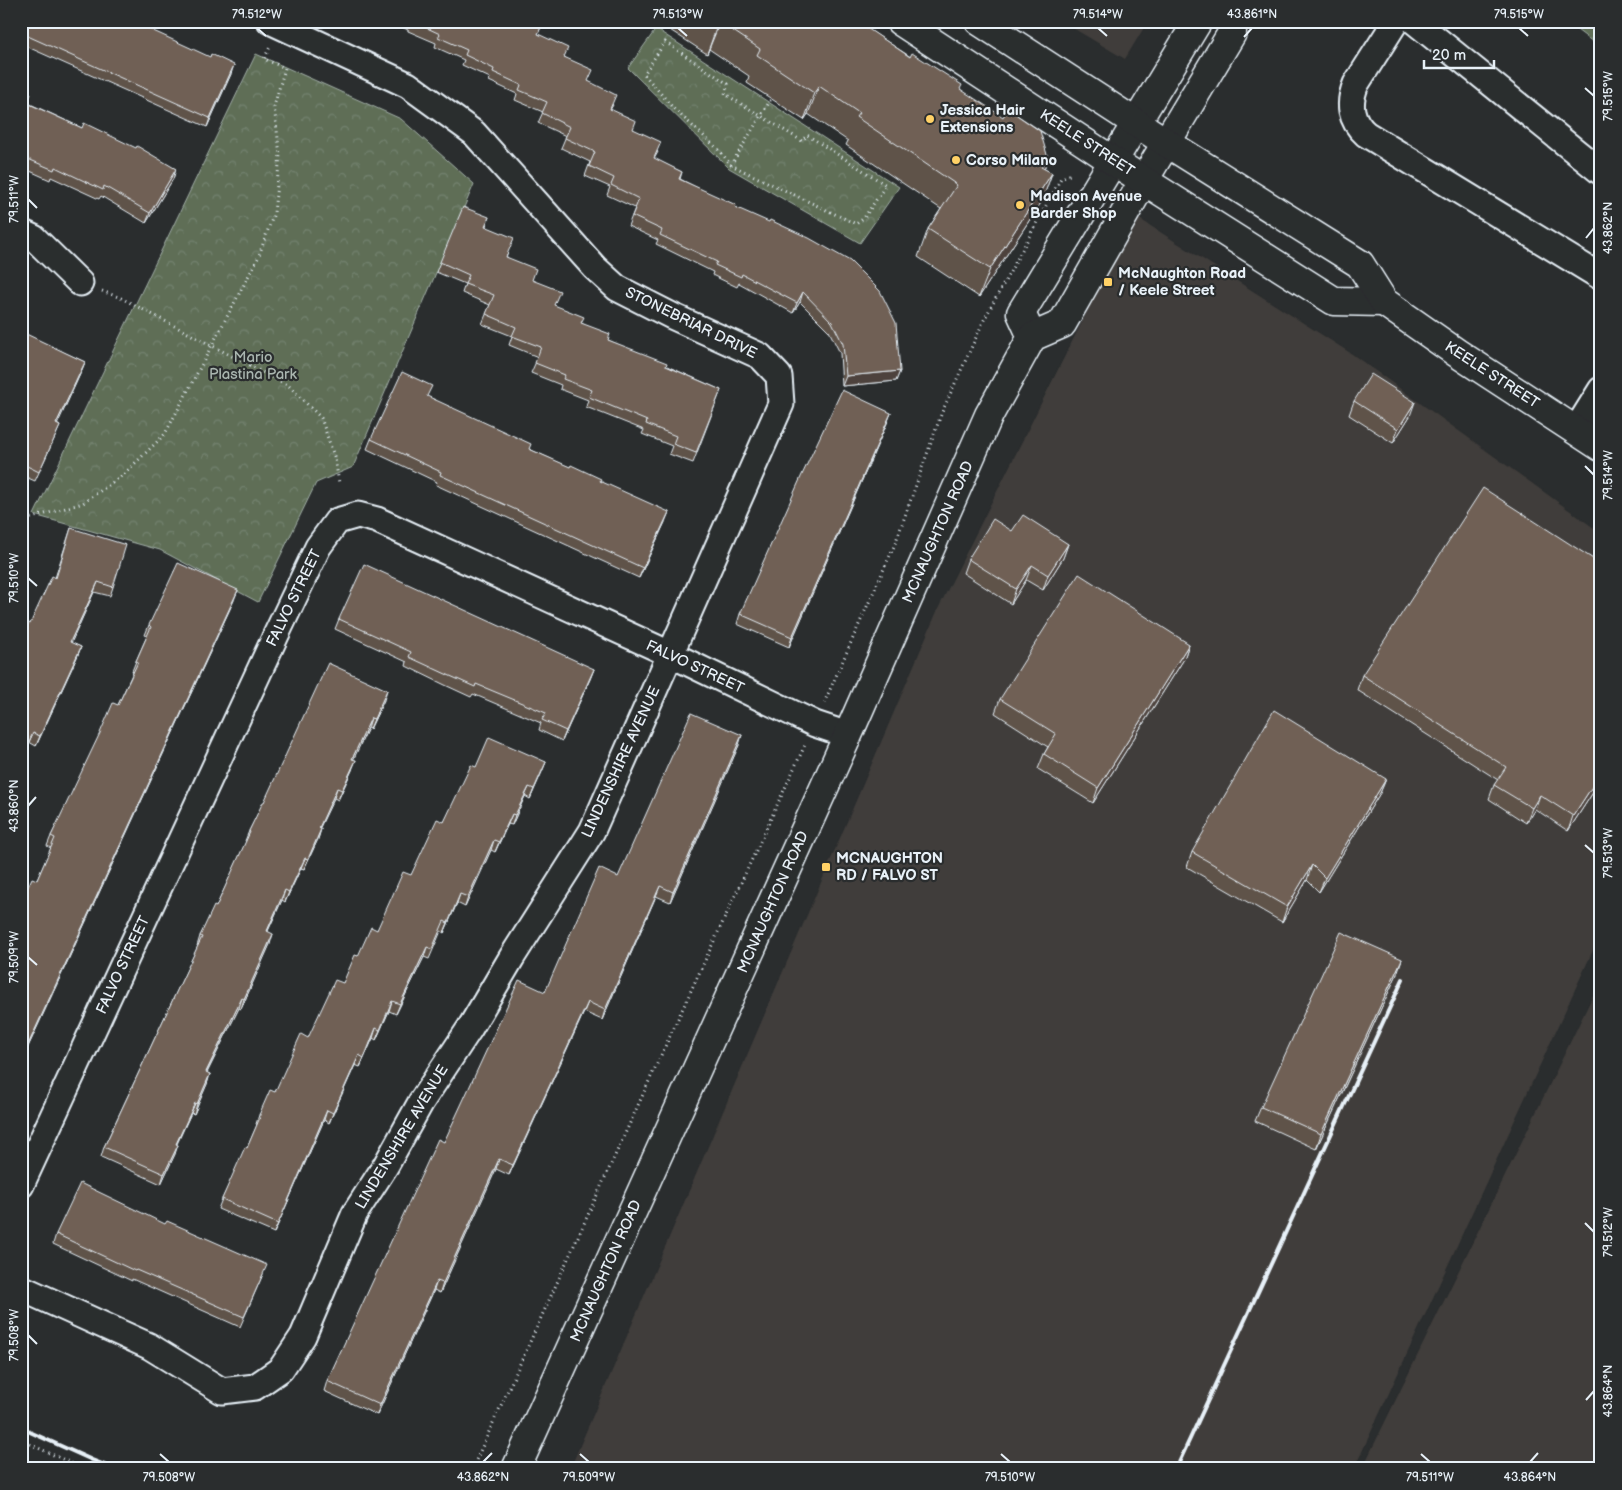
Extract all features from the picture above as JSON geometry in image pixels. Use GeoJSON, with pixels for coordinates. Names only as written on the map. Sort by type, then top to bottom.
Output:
{"type":"FeatureCollection","features":[{"type":"Feature","properties":{"kind":"street","name":"KEELE STREET"},"geometry":{"type":"LineString","coordinates":[[900,21],[1334,301],[1384,302]]}},
{"type":"Feature","properties":{"kind":"street","name":"KEELE STREET"},"geometry":{"type":"LineString","coordinates":[[979,21],[1167,143],[1360,264],[1384,302],[1457,353],[1601,447]]}},
{"type":"Feature","properties":{"kind":"street"},"geometry":{"type":"LineString","coordinates":[[1198,21],[1021,313],[1032,337],[1062,324],[1144,180],[1232,33],[1231,21]]}},
{"type":"Feature","properties":{"kind":"street"},"geometry":{"type":"LineString","coordinates":[[1396,21],[1356,84],[1352,95],[1352,112],[1358,125],[1366,134],[1601,277]]}},
{"type":"Feature","properties":{"kind":"street"},"geometry":{"type":"LineString","coordinates":[[1414,21],[1601,172]]}},
{"type":"Feature","properties":{"kind":"street","name":"STONEBRIAR DRIVE"},"geometry":{"type":"LineString","coordinates":[[275,24],[408,85],[474,133],[595,268],[617,288],[672,316],[760,356],[779,376],[781,404],[670,654]]}},
{"type":"Feature","properties":{"kind":"street"},"geometry":{"type":"LineString","coordinates":[[21,232],[34,238],[80,283]]}},
{"type":"Feature","properties":{"kind":"street","name":"MCNAUGHTON ROAD"},"geometry":{"type":"LineString","coordinates":[[516,1469],[848,735],[989,416],[1032,337]]}},
{"type":"Feature","properties":{"kind":"street"},"geometry":{"type":"LineString","coordinates":[[1576,430],[1601,390]]}},
{"type":"Feature","properties":{"kind":"street","name":"FALVO STREET"},"geometry":{"type":"LineString","coordinates":[[21,1185],[318,546],[337,521],[358,515],[377,520],[670,654],[815,724],[848,735]]}},
{"type":"Feature","properties":{"kind":"street","name":"LINDENSHIRE AVENUE"},"geometry":{"type":"LineString","coordinates":[[21,1288],[149,1346],[222,1391],[255,1387],[281,1369],[302,1336],[355,1213],[386,1165],[421,1102],[470,1028],[512,957],[592,831],[670,654]]}},
{"type":"Feature","properties":{"kind":"path"},"geometry":{"type":"LineString","coordinates":[[21,522],[83,503],[123,475],[165,434],[258,258],[274,214],[280,156],[274,106],[285,68],[264,59],[275,24]]}},
{"type":"Feature","properties":{"kind":"path"},"geometry":{"type":"LineString","coordinates":[[665,42],[728,84],[725,94],[802,141],[808,135],[886,186],[864,218],[856,224],[731,165],[719,150],[674,109],[644,74],[665,42]]}},
{"type":"Feature","properties":{"kind":"path"},"geometry":{"type":"LineString","coordinates":[[731,165],[771,99]]}},
{"type":"Feature","properties":{"kind":"path"},"geometry":{"type":"LineString","coordinates":[[472,1469],[645,1088],[815,724],[895,544],[942,412],[984,320],[1062,178],[1072,174]]}},
{"type":"Feature","properties":{"kind":"path"},"geometry":{"type":"LineString","coordinates":[[80,283],[121,298],[289,386],[320,418],[335,459],[339,483]]}},
{"type":"Feature","properties":{"kind":"path"},"geometry":{"type":"LineString","coordinates":[[21,1440],[84,1469]]}},
{"type":"Feature","properties":{"kind":"shaded area"},"geometry":{"type":"Polygon","coordinates":[[[1061,21],[1148,21],[1125,59],[1061,21]]]}},
{"type":"Feature","properties":{"kind":"shaded area"},"geometry":{"type":"Polygon","coordinates":[[[1135,216],[1352,354],[1601,533],[1601,933],[1354,1469],[570,1469],[938,609],[1135,216]]]}},
{"type":"Feature","properties":{"kind":"shaded area"},"geometry":{"type":"Polygon","coordinates":[[[1601,979],[1601,1469],[1362,1469],[1601,979]]]}},
{"type":"Feature","properties":{"kind":"green space"},"geometry":{"type":"Polygon","coordinates":[[[1565,21],[1601,21],[1601,48],[1565,21]]]}},
{"type":"Feature","properties":{"kind":"green space"},"geometry":{"type":"Polygon","coordinates":[[[656,29],[899,187],[860,243],[729,168],[628,68],[656,29]]]}},
{"type":"Feature","properties":{"kind":"green space","name":"Mario Plastina Park"},"geometry":{"type":"Polygon","coordinates":[[[256,54],[401,119],[474,184],[353,467],[316,483],[258,602],[160,550],[34,515],[256,54]]]}},
{"type":"Feature","properties":{"kind":"building"},"geometry":{"type":"Polygon","coordinates":[[[21,21],[138,21],[148,26],[147,28],[210,57],[211,54],[234,65],[210,118],[21,33],[21,21]]]}},
{"type":"Feature","properties":{"kind":"building"},"geometry":{"type":"Polygon","coordinates":[[[412,21],[528,21],[541,27],[538,34],[568,48],[564,57],[593,70],[588,81],[616,95],[610,109],[636,121],[633,129],[661,142],[654,158],[682,172],[679,179],[736,205],[735,207],[769,222],[770,220],[809,238],[850,261],[880,291],[896,323],[900,371],[846,376],[843,344],[832,322],[803,292],[797,303],[742,274],[741,277],[715,265],[717,262],[660,235],[662,230],[632,216],[639,199],[611,185],[614,178],[589,166],[595,152],[565,138],[570,127],[542,113],[547,102],[519,90],[521,85],[493,72],[494,69],[465,55],[467,50],[438,37],[440,34],[412,21]]]}},
{"type":"Feature","properties":{"kind":"building","name":"Corso Milano"},"geometry":{"type":"Polygon","coordinates":[[[710,21],[863,21],[861,24],[910,57],[912,53],[962,85],[960,89],[1003,117],[1008,109],[1040,131],[1048,158],[1041,167],[1052,173],[990,269],[928,229],[957,185],[856,117],[859,113],[819,86],[814,93],[757,55],[760,49],[720,22],[717,26],[710,21]]]}},
{"type":"Feature","properties":{"kind":"building"},"geometry":{"type":"Polygon","coordinates":[[[21,89],[31,94],[27,103],[82,128],[84,123],[136,148],[137,146],[176,169],[150,213],[104,186],[103,190],[55,167],[54,170],[21,156],[21,89]]]}},
{"type":"Feature","properties":{"kind":"building"},"geometry":{"type":"Polygon","coordinates":[[[463,207],[489,217],[485,226],[514,238],[506,257],[536,269],[532,280],[560,291],[554,305],[584,317],[581,323],[610,334],[608,340],[667,363],[666,366],[721,390],[696,453],[673,444],[676,436],[646,424],[647,421],[589,397],[592,390],[563,379],[565,375],[535,363],[541,347],[512,336],[516,327],[486,314],[494,295],[465,284],[469,275],[440,262],[463,207]]]}},
{"type":"Feature","properties":{"kind":"building"},"geometry":{"type":"Polygon","coordinates":[[[21,326],[24,328],[22,332],[85,362],[56,424],[60,426],[39,472],[21,463],[21,326]]]}},
{"type":"Feature","properties":{"kind":"building"},"geometry":{"type":"Polygon","coordinates":[[[402,372],[432,386],[427,396],[531,444],[529,449],[570,467],[571,465],[601,479],[600,481],[669,512],[643,568],[440,475],[441,472],[371,439],[402,372]]]}},
{"type":"Feature","properties":{"kind":"building"},"geometry":{"type":"Polygon","coordinates":[[[1371,374],[1415,402],[1398,429],[1354,401],[1371,374]]]}},
{"type":"Feature","properties":{"kind":"building"},"geometry":{"type":"Polygon","coordinates":[[[842,390],[891,413],[792,637],[740,614],[842,390]]]}},
{"type":"Feature","properties":{"kind":"building"},"geometry":{"type":"Polygon","coordinates":[[[1483,488],[1601,564],[1601,773],[1573,816],[1540,795],[1532,808],[1494,785],[1506,767],[1362,675],[1483,488]]]}},
{"type":"Feature","properties":{"kind":"building"},"geometry":{"type":"Polygon","coordinates":[[[1023,515],[1068,544],[1048,575],[1032,565],[1016,589],[968,559],[993,519],[1012,531],[1023,515]]]}},
{"type":"Feature","properties":{"kind":"building"},"geometry":{"type":"Polygon","coordinates":[[[71,528],[126,545],[113,587],[98,582],[70,642],[81,647],[40,736],[33,733],[21,758],[21,629],[25,621],[30,624],[52,576],[56,578],[71,528]]]}},
{"type":"Feature","properties":{"kind":"building"},"geometry":{"type":"Polygon","coordinates":[[[178,563],[238,590],[21,1060],[21,914],[23,910],[21,909],[21,902],[32,878],[37,880],[55,838],[51,836],[113,703],[118,705],[138,662],[136,661],[151,627],[149,625],[178,563]]]}},
{"type":"Feature","properties":{"kind":"building"},"geometry":{"type":"Polygon","coordinates":[[[364,564],[594,669],[566,731],[542,720],[546,713],[476,684],[475,687],[448,675],[409,657],[411,652],[339,619],[364,564]]]}},
{"type":"Feature","properties":{"kind":"building"},"geometry":{"type":"Polygon","coordinates":[[[1079,574],[1189,644],[1098,788],[1044,754],[1056,734],[1000,699],[1079,574]]]}},
{"type":"Feature","properties":{"kind":"building"},"geometry":{"type":"Polygon","coordinates":[[[328,663],[387,690],[374,719],[371,718],[352,759],[356,760],[342,790],[337,788],[319,828],[321,829],[308,859],[305,858],[289,892],[285,890],[267,931],[273,934],[244,999],[242,998],[206,1072],[210,1074],[176,1144],[178,1145],[164,1174],[104,1147],[202,937],[200,936],[214,906],[216,907],[249,831],[328,663]]]}},
{"type":"Feature","properties":{"kind":"building"},"geometry":{"type":"Polygon","coordinates":[[[1274,710],[1386,779],[1325,878],[1312,865],[1287,907],[1192,852],[1274,710]]]}},
{"type":"Feature","properties":{"kind":"building"},"geometry":{"type":"Polygon","coordinates":[[[691,713],[742,735],[673,892],[660,886],[605,1010],[588,1002],[513,1165],[499,1159],[443,1283],[437,1281],[380,1405],[327,1381],[438,1139],[444,1142],[519,980],[545,992],[599,868],[618,877],[691,713]]]}},
{"type":"Feature","properties":{"kind":"building"},"geometry":{"type":"Polygon","coordinates":[[[489,737],[546,762],[534,789],[529,787],[515,815],[512,814],[499,842],[494,840],[468,897],[460,894],[448,923],[444,921],[432,949],[427,947],[400,1004],[392,1001],[380,1030],[376,1028],[364,1058],[359,1055],[333,1113],[327,1110],[278,1224],[222,1199],[245,1147],[247,1148],[270,1090],[275,1092],[301,1034],[308,1038],[335,980],[343,983],[355,955],[358,956],[371,927],[377,930],[403,872],[411,875],[437,819],[444,822],[471,765],[476,767],[489,737]]]}},
{"type":"Feature","properties":{"kind":"building"},"geometry":{"type":"Polygon","coordinates":[[[1341,932],[1402,959],[1321,1134],[1261,1107],[1341,932]]]}},
{"type":"Feature","properties":{"kind":"building"},"geometry":{"type":"Polygon","coordinates":[[[80,1183],[165,1224],[167,1221],[267,1265],[244,1317],[135,1271],[56,1234],[80,1183]]]}},
{"type":"Feature","properties":{"kind":"railway"},"geometry":{"type":"LineString","coordinates":[[1176,1469],[1403,979]]}},
{"type":"Feature","properties":{"kind":"railway"},"geometry":{"type":"LineString","coordinates":[[21,1428],[115,1469]]}},
{"type":"Feature","properties":{"kind":"place","name":"Jessica Hair Extensions"},"geometry":{"type":"Point","coordinates":[930,119]}},
{"type":"Feature","properties":{"kind":"place","name":"Corso Milano"},"geometry":{"type":"Point","coordinates":[956,160]}},
{"type":"Feature","properties":{"kind":"place","name":"Madison Avenue Barder Shop"},"geometry":{"type":"Point","coordinates":[1020,205]}},
{"type":"Feature","properties":{"kind":"place","name":"McNaughton Road / Keele Street"},"geometry":{"type":"Point","coordinates":[1108,282]}},
{"type":"Feature","properties":{"kind":"place","name":"MCNAUGHTON RD / FALVO ST"},"geometry":{"type":"Point","coordinates":[826,867]}}]}
